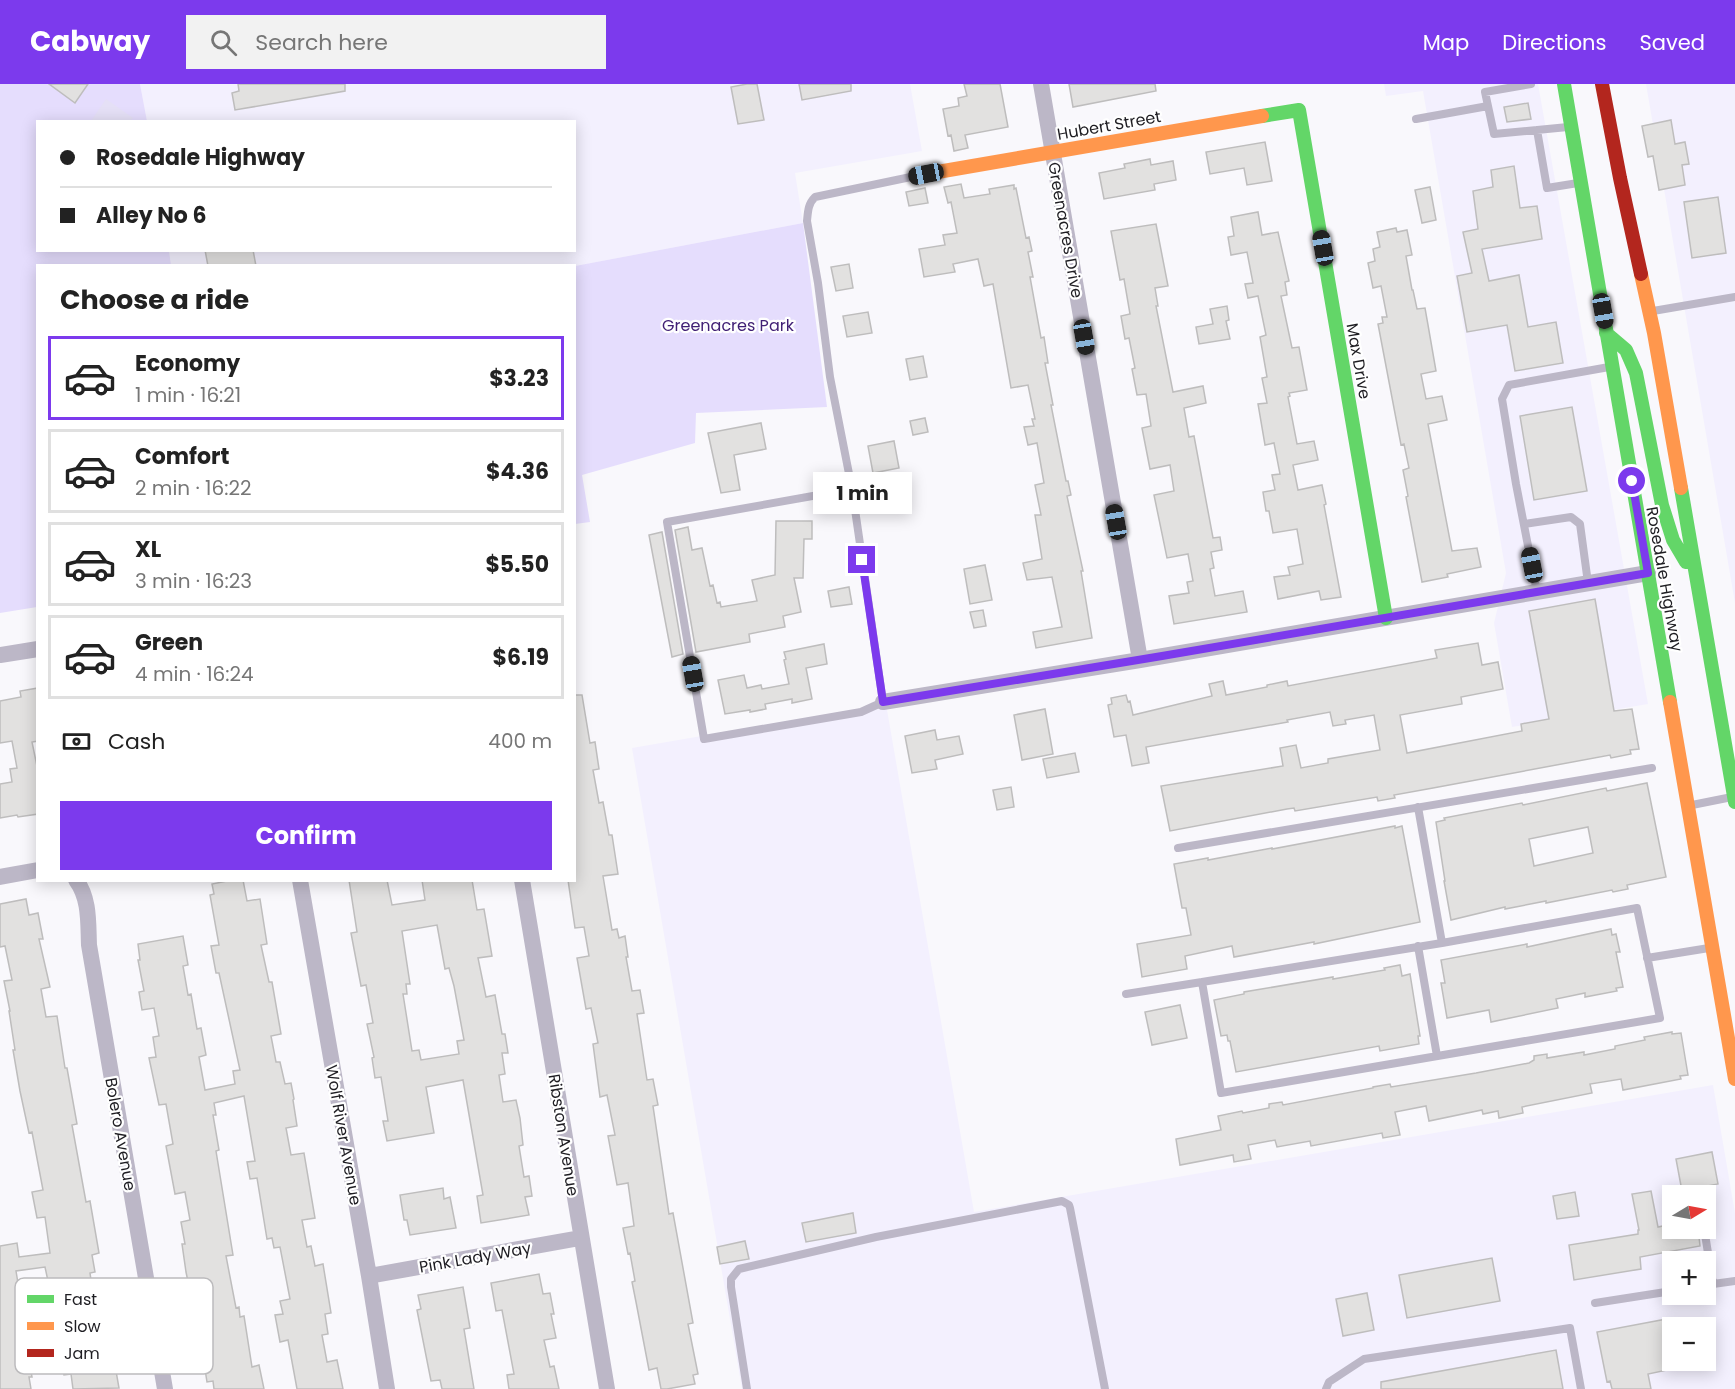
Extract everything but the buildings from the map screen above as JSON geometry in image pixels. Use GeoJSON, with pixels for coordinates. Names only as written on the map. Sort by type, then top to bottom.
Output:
{"type":"FeatureCollection","features":[{"type":"Feature","properties":{"kind":"main road","name":"Rosedale Highway"},"geometry":{"type":"LineString","coordinates":[[1564,84],[1735,1079]]}},
{"type":"Feature","properties":{"kind":"main road","name":"Rosedale Highway"},"geometry":{"type":"LineString","coordinates":[[1602,84],[1654,333],[1735,799]]}},
{"type":"Feature","properties":{"kind":"main road","name":"Hubert Street"},"geometry":{"type":"LineString","coordinates":[[926,174],[1299,110]]}},
{"type":"Feature","properties":{"kind":"main road","name":"Max Drive"},"geometry":{"type":"LineString","coordinates":[[1299,110],[1386,618]]}},
{"type":"Feature","properties":{"kind":"main road"},"geometry":{"type":"LineString","coordinates":[[1606,333],[1626,350],[1636,373],[1662,505],[1673,540],[1697,580]]}},
{"type":"Feature","properties":{"kind":"street","name":"Greenacres Drive"},"geometry":{"type":"LineString","coordinates":[[1041,84],[1140,660]]}},
{"type":"Feature","properties":{"kind":"street"},"geometry":{"type":"LineString","coordinates":[[883,702],[1648,573]]}},
{"type":"Feature","properties":{"kind":"street"},"geometry":{"type":"LineString","coordinates":[[0,655],[36,649]]}},
{"type":"Feature","properties":{"kind":"street"},"geometry":{"type":"LineString","coordinates":[[0,877],[36,870]]}},
{"type":"Feature","properties":{"kind":"street","name":"Bolero Avenue"},"geometry":{"type":"LineString","coordinates":[[77,882],[87,906],[89,945],[146,1278]]}},
{"type":"Feature","properties":{"kind":"street","name":"Wolf River Avenue"},"geometry":{"type":"LineString","coordinates":[[300,882],[387,1389]]}},
{"type":"Feature","properties":{"kind":"street","name":"Ribston Avenue"},"geometry":{"type":"LineString","coordinates":[[522,882],[606,1389]]}},
{"type":"Feature","properties":{"kind":"street","name":"Pink Lady Way"},"geometry":{"type":"LineString","coordinates":[[369,1276],[580,1238]]}},
{"type":"Feature","properties":{"kind":"street","name":"Bolero Avenue"},"geometry":{"type":"LineString","coordinates":[[162,1374],[165,1389]]}},
{"type":"Feature","properties":{"kind":"lane"},"geometry":{"type":"LineString","coordinates":[[1532,84],[1485,93],[1494,134],[1571,127]]}},
{"type":"Feature","properties":{"kind":"lane"},"geometry":{"type":"LineString","coordinates":[[1416,119],[1488,106]]}},
{"type":"Feature","properties":{"kind":"lane"},"geometry":{"type":"LineString","coordinates":[[1537,130],[1547,188],[1581,182]]}},
{"type":"Feature","properties":{"kind":"lane"},"geometry":{"type":"LineString","coordinates":[[852,489],[667,522],[704,739],[861,712],[883,702],[852,489],[830,377],[818,283],[807,221],[809,203],[815,197],[926,174]]}},
{"type":"Feature","properties":{"kind":"lane"},"geometry":{"type":"LineString","coordinates":[[1649,312],[1735,297]]}},
{"type":"Feature","properties":{"kind":"lane"},"geometry":{"type":"LineString","coordinates":[[1537,592],[1502,399],[1509,385],[1612,366]]}},
{"type":"Feature","properties":{"kind":"lane"},"geometry":{"type":"LineString","coordinates":[[1524,524],[1571,517],[1580,524],[1588,583]]}},
{"type":"Feature","properties":{"kind":"lane"},"geometry":{"type":"LineString","coordinates":[[1178,848],[1652,768]]}},
{"type":"Feature","properties":{"kind":"lane"},"geometry":{"type":"LineString","coordinates":[[1688,806],[1735,799]]}},
{"type":"Feature","properties":{"kind":"lane"},"geometry":{"type":"LineString","coordinates":[[1418,807],[1442,943]]}},
{"type":"Feature","properties":{"kind":"lane"},"geometry":{"type":"LineString","coordinates":[[1126,994],[1442,943],[1637,908],[1660,1018],[1221,1093],[1202,982]]}},
{"type":"Feature","properties":{"kind":"lane"},"geometry":{"type":"LineString","coordinates":[[1418,946],[1437,1056]]}},
{"type":"Feature","properties":{"kind":"lane"},"geometry":{"type":"LineString","coordinates":[[1647,958],[1713,948]]}},
{"type":"Feature","properties":{"kind":"lane"},"geometry":{"type":"LineString","coordinates":[[747,1389],[731,1287],[731,1279],[739,1269],[876,1237],[1062,1201],[1070,1208],[1105,1389]]}},
{"type":"Feature","properties":{"kind":"lane"},"geometry":{"type":"LineString","coordinates":[[1716,1284],[1735,1281]]}},
{"type":"Feature","properties":{"kind":"lane"},"geometry":{"type":"LineString","coordinates":[[1595,1303],[1662,1293]]}},
{"type":"Feature","properties":{"kind":"lane"},"geometry":{"type":"LineString","coordinates":[[1326,1389],[1329,1382],[1364,1359],[1570,1328],[1581,1389]]}},
{"type":"Feature","properties":{"kind":"shaded area"},"geometry":{"type":"Polygon","coordinates":[[[140,84],[910,84],[922,151],[795,173],[803,223],[576,266],[576,264],[171,264],[169,252],[576,252],[576,120],[147,120],[140,84]]]}},
{"type":"Feature","properties":{"kind":"shaded area"},"geometry":{"type":"Polygon","coordinates":[[[1384,84],[1538,84],[1648,704],[1512,727],[1494,623],[1506,573],[1423,91],[1386,96],[1384,84]]]}},
{"type":"Feature","properties":{"kind":"shaded area"},"geometry":{"type":"Polygon","coordinates":[[[1646,84],[1735,84],[1735,603],[1646,84]]]}},
{"type":"Feature","properties":{"kind":"shaded area"},"geometry":{"type":"Polygon","coordinates":[[[106,99],[133,118],[131,120],[92,120],[106,99]]]}},
{"type":"Feature","properties":{"kind":"shaded area"},"geometry":{"type":"Polygon","coordinates":[[[886,704],[974,1212],[1713,1085],[1735,1213],[1735,1389],[742,1389],[632,748],[886,704]]]}},
{"type":"Feature","properties":{"kind":"green space"},"geometry":{"type":"Polygon","coordinates":[[[0,84],[140,84],[147,120],[36,120],[36,252],[169,252],[171,264],[36,264],[36,607],[0,613],[0,84]]]}},
{"type":"Feature","properties":{"kind":"green space","name":"Greenacres Park"},"geometry":{"type":"Polygon","coordinates":[[[803,223],[827,407],[696,413],[695,443],[582,475],[590,522],[576,524],[576,266],[803,223]]]}},
{"type":"Feature","properties":{"kind":"traffic: fast"},"geometry":{"type":"LineString","coordinates":[[1564,84],[1670,702]]}},
{"type":"Feature","properties":{"kind":"traffic: fast"},"geometry":{"type":"LineString","coordinates":[[1262,116],[1299,110],[1386,618]]}},
{"type":"Feature","properties":{"kind":"traffic: fast"},"geometry":{"type":"LineString","coordinates":[[1606,333],[1626,350],[1636,373],[1662,505],[1673,540],[1686,562]]}},
{"type":"Feature","properties":{"kind":"traffic: fast"},"geometry":{"type":"LineString","coordinates":[[1681,488],[1735,802]]}},
{"type":"Feature","properties":{"kind":"traffic: slow"},"geometry":{"type":"LineString","coordinates":[[926,174],[1262,116]]}},
{"type":"Feature","properties":{"kind":"traffic: slow"},"geometry":{"type":"LineString","coordinates":[[1641,274],[1654,333],[1681,488]]}},
{"type":"Feature","properties":{"kind":"traffic: slow"},"geometry":{"type":"LineString","coordinates":[[1670,702],[1735,1079]]}},
{"type":"Feature","properties":{"kind":"traffic: jam"},"geometry":{"type":"LineString","coordinates":[[1602,84],[1641,274]]}},
{"type":"Feature","properties":{"kind":"route"},"geometry":{"type":"LineString","coordinates":[[862,560],[883,702],[1648,573],[1632,481]]}}]}
